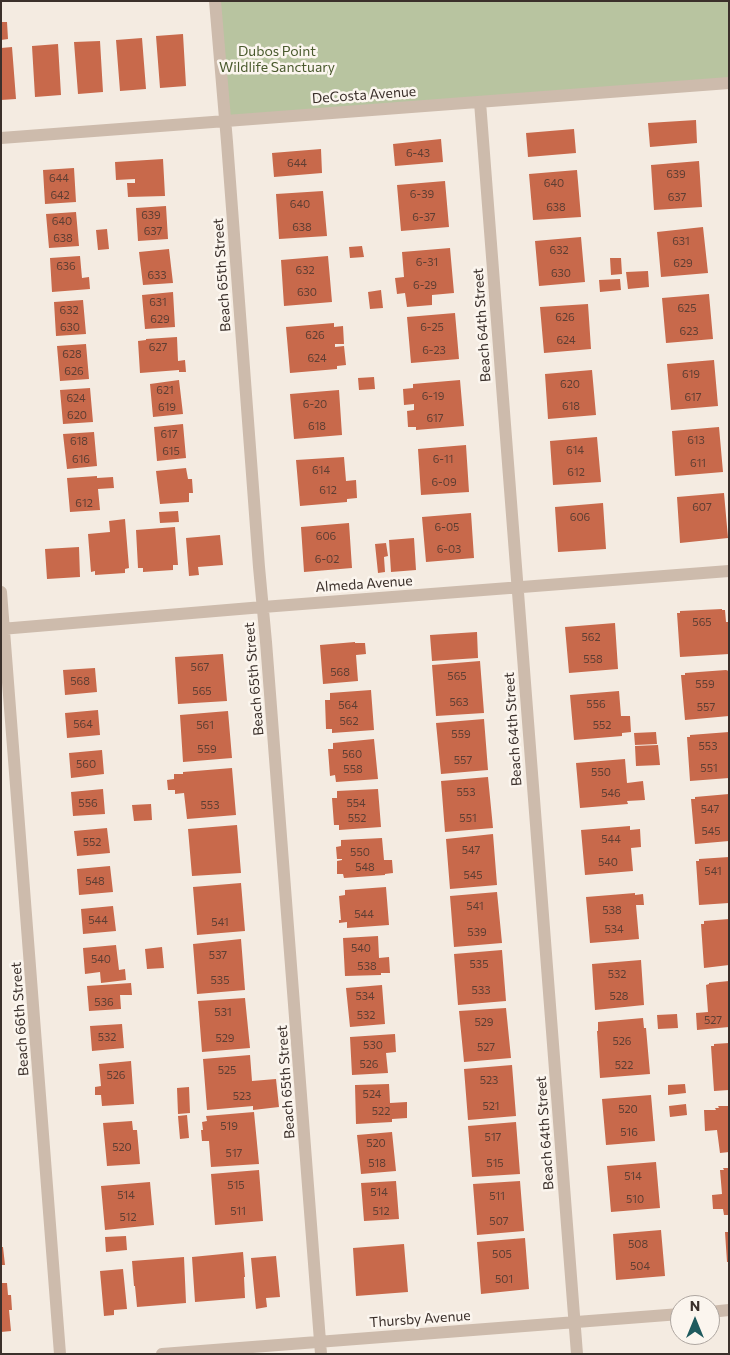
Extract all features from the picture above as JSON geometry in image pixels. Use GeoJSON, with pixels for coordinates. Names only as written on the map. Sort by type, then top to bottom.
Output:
{"type":"FeatureCollection","features":[{"type":"Feature","properties":{"kind":"street","name":"Beach 65th Street"},"geometry":{"type":"LineString","coordinates":[[215,1],[321,1348]]}},
{"type":"Feature","properties":{"kind":"street","name":"DeCosta Avenue"},"geometry":{"type":"LineString","coordinates":[[1,138],[729,83]]}},
{"type":"Feature","properties":{"kind":"street","name":"Beach 64th Street"},"geometry":{"type":"LineString","coordinates":[[480,102],[577,1354]]}},
{"type":"Feature","properties":{"kind":"street","name":"Almeda Avenue"},"geometry":{"type":"LineString","coordinates":[[3,629],[729,571]]}},
{"type":"Feature","properties":{"kind":"street","name":"Beach 66th Street"},"geometry":{"type":"LineString","coordinates":[[1,592],[60,1354]]}},
{"type":"Feature","properties":{"kind":"street","name":"Thursby Avenue"},"geometry":{"type":"LineString","coordinates":[[162,1354],[321,1348],[575,1322],[670,1315]]}},
{"type":"Feature","properties":{"kind":"green space","name":"Dubos Point Wildlife Sanctuary"},"geometry":{"type":"Polygon","coordinates":[[[215,1],[729,1],[729,83],[225,121],[215,1]]]}},
{"type":"Feature","properties":{"kind":"building"},"geometry":{"type":"Polygon","coordinates":[[[1,22],[7,22],[8,39],[1,40],[1,22]]]}},
{"type":"Feature","properties":{"kind":"building"},"geometry":{"type":"Polygon","coordinates":[[[183,34],[186,86],[160,88],[156,36],[183,34]]]}},
{"type":"Feature","properties":{"kind":"building"},"geometry":{"type":"Polygon","coordinates":[[[142,38],[146,89],[120,91],[116,40],[142,38]]]}},
{"type":"Feature","properties":{"kind":"building"},"geometry":{"type":"Polygon","coordinates":[[[100,41],[103,92],[78,94],[74,42],[100,41]]]}},
{"type":"Feature","properties":{"kind":"building"},"geometry":{"type":"Polygon","coordinates":[[[58,44],[61,95],[35,97],[32,46],[58,44]]]}},
{"type":"Feature","properties":{"kind":"building"},"geometry":{"type":"Polygon","coordinates":[[[12,47],[16,99],[1,100],[1,48],[12,47]]]}},
{"type":"Feature","properties":{"kind":"building"},"geometry":{"type":"Polygon","coordinates":[[[696,120],[697,143],[650,147],[648,123],[696,120]]]}},
{"type":"Feature","properties":{"kind":"building"},"geometry":{"type":"Polygon","coordinates":[[[574,129],[576,153],[528,157],[526,133],[574,129]]]}},
{"type":"Feature","properties":{"kind":"building"},"geometry":{"type":"Polygon","coordinates":[[[441,139],[443,162],[395,166],[393,144],[441,139]]]}},
{"type":"Feature","properties":{"kind":"building"},"geometry":{"type":"Polygon","coordinates":[[[321,149],[322,173],[274,177],[272,153],[321,149]]]}},
{"type":"Feature","properties":{"kind":"building"},"geometry":{"type":"Polygon","coordinates":[[[163,159],[165,196],[128,197],[127,183],[135,183],[135,179],[116,180],[115,162],[163,159]]]}},
{"type":"Feature","properties":{"kind":"building"},"geometry":{"type":"Polygon","coordinates":[[[699,161],[702,207],[654,210],[651,165],[699,161]]]}},
{"type":"Feature","properties":{"kind":"building"},"geometry":{"type":"Polygon","coordinates":[[[74,168],[76,202],[45,204],[43,170],[74,168]]]}},
{"type":"Feature","properties":{"kind":"building"},"geometry":{"type":"Polygon","coordinates":[[[577,170],[581,217],[533,220],[529,174],[577,170]]]}},
{"type":"Feature","properties":{"kind":"building"},"geometry":{"type":"Polygon","coordinates":[[[445,181],[449,227],[401,231],[397,185],[445,181]]]}},
{"type":"Feature","properties":{"kind":"building"},"geometry":{"type":"Polygon","coordinates":[[[323,191],[327,236],[279,239],[276,194],[323,191]]]}},
{"type":"Feature","properties":{"kind":"building"},"geometry":{"type":"Polygon","coordinates":[[[166,206],[168,239],[138,241],[136,208],[166,206]]]}},
{"type":"Feature","properties":{"kind":"building"},"geometry":{"type":"Polygon","coordinates":[[[76,212],[79,246],[49,248],[46,214],[76,212]]]}},
{"type":"Feature","properties":{"kind":"building"},"geometry":{"type":"Polygon","coordinates":[[[703,227],[708,273],[661,277],[657,232],[703,227]]]}},
{"type":"Feature","properties":{"kind":"building"},"geometry":{"type":"Polygon","coordinates":[[[107,229],[109,249],[98,250],[96,230],[107,229]]]}},
{"type":"Feature","properties":{"kind":"building"},"geometry":{"type":"Polygon","coordinates":[[[581,237],[585,282],[539,286],[535,241],[581,237]]]}},
{"type":"Feature","properties":{"kind":"building"},"geometry":{"type":"Polygon","coordinates":[[[362,246],[364,257],[350,258],[349,247],[362,246]]]}},
{"type":"Feature","properties":{"kind":"building"},"geometry":{"type":"Polygon","coordinates":[[[450,248],[454,293],[432,295],[432,305],[407,307],[405,293],[397,294],[395,278],[404,277],[402,252],[450,248]]]}},
{"type":"Feature","properties":{"kind":"building"},"geometry":{"type":"Polygon","coordinates":[[[169,249],[173,283],[143,285],[139,252],[169,249]]]}},
{"type":"Feature","properties":{"kind":"building"},"geometry":{"type":"Polygon","coordinates":[[[80,256],[82,278],[89,277],[90,289],[52,292],[50,258],[80,256]]]}},
{"type":"Feature","properties":{"kind":"building"},"geometry":{"type":"Polygon","coordinates":[[[328,256],[332,302],[284,306],[281,260],[328,256]]]}},
{"type":"Feature","properties":{"kind":"building"},"geometry":{"type":"Polygon","coordinates":[[[610,258],[621,258],[622,274],[611,275],[610,258]]]}},
{"type":"Feature","properties":{"kind":"building"},"geometry":{"type":"Polygon","coordinates":[[[648,271],[649,287],[628,289],[626,272],[648,271]]]}},
{"type":"Feature","properties":{"kind":"building"},"geometry":{"type":"Polygon","coordinates":[[[620,279],[621,290],[600,292],[599,280],[620,279]]]}},
{"type":"Feature","properties":{"kind":"building"},"geometry":{"type":"Polygon","coordinates":[[[381,290],[383,308],[370,309],[368,292],[381,290]]]}},
{"type":"Feature","properties":{"kind":"building"},"geometry":{"type":"Polygon","coordinates":[[[173,292],[175,327],[145,329],[142,295],[173,292]]]}},
{"type":"Feature","properties":{"kind":"building"},"geometry":{"type":"Polygon","coordinates":[[[709,294],[713,339],[666,343],[662,298],[709,294]]]}},
{"type":"Feature","properties":{"kind":"building"},"geometry":{"type":"Polygon","coordinates":[[[83,300],[86,334],[56,336],[54,302],[83,300]]]}},
{"type":"Feature","properties":{"kind":"building"},"geometry":{"type":"Polygon","coordinates":[[[588,304],[591,349],[544,353],[540,307],[588,304]]]}},
{"type":"Feature","properties":{"kind":"building"},"geometry":{"type":"Polygon","coordinates":[[[455,313],[459,359],[411,363],[407,317],[455,313]]]}},
{"type":"Feature","properties":{"kind":"building"},"geometry":{"type":"Polygon","coordinates":[[[334,323],[334,327],[343,326],[344,344],[335,344],[335,347],[344,346],[346,365],[337,366],[337,369],[290,373],[286,327],[334,323]]]}},
{"type":"Feature","properties":{"kind":"building"},"geometry":{"type":"Polygon","coordinates":[[[177,337],[178,361],[185,360],[186,372],[179,372],[179,370],[140,373],[138,341],[177,337]]]}},
{"type":"Feature","properties":{"kind":"building"},"geometry":{"type":"Polygon","coordinates":[[[86,344],[89,379],[60,381],[57,346],[86,344]]]}},
{"type":"Feature","properties":{"kind":"building"},"geometry":{"type":"Polygon","coordinates":[[[714,360],[718,406],[671,410],[667,364],[714,360]]]}},
{"type":"Feature","properties":{"kind":"building"},"geometry":{"type":"Polygon","coordinates":[[[592,370],[596,415],[548,419],[545,374],[592,370]]]}},
{"type":"Feature","properties":{"kind":"building"},"geometry":{"type":"Polygon","coordinates":[[[374,377],[375,389],[359,390],[358,378],[374,377]]]}},
{"type":"Feature","properties":{"kind":"building"},"geometry":{"type":"Polygon","coordinates":[[[179,380],[183,414],[153,417],[150,384],[179,380]]]}},
{"type":"Feature","properties":{"kind":"building"},"geometry":{"type":"Polygon","coordinates":[[[460,380],[464,426],[416,430],[416,427],[408,427],[407,411],[414,410],[414,404],[404,405],[403,389],[413,388],[413,384],[460,380]]]}},
{"type":"Feature","properties":{"kind":"building"},"geometry":{"type":"Polygon","coordinates":[[[90,388],[93,422],[63,424],[60,390],[90,388]]]}},
{"type":"Feature","properties":{"kind":"building"},"geometry":{"type":"Polygon","coordinates":[[[339,390],[342,435],[294,439],[290,394],[339,390]]]}},
{"type":"Feature","properties":{"kind":"building"},"geometry":{"type":"Polygon","coordinates":[[[183,424],[186,458],[157,461],[154,427],[183,424]]]}},
{"type":"Feature","properties":{"kind":"building"},"geometry":{"type":"Polygon","coordinates":[[[719,427],[723,472],[675,476],[672,431],[719,427]]]}},
{"type":"Feature","properties":{"kind":"building"},"geometry":{"type":"Polygon","coordinates":[[[94,432],[97,466],[67,469],[63,434],[94,432]]]}},
{"type":"Feature","properties":{"kind":"building"},"geometry":{"type":"Polygon","coordinates":[[[597,437],[601,482],[553,485],[550,441],[597,437]]]}},
{"type":"Feature","properties":{"kind":"building"},"geometry":{"type":"Polygon","coordinates":[[[466,445],[469,492],[421,495],[418,449],[466,445]]]}},
{"type":"Feature","properties":{"kind":"building"},"geometry":{"type":"Polygon","coordinates":[[[344,457],[346,481],[356,480],[357,498],[347,499],[347,502],[300,506],[296,460],[344,457]]]}},
{"type":"Feature","properties":{"kind":"building"},"geometry":{"type":"Polygon","coordinates":[[[186,468],[188,479],[192,479],[193,493],[189,493],[189,502],[160,504],[156,471],[186,468]]]}},
{"type":"Feature","properties":{"kind":"building"},"geometry":{"type":"Polygon","coordinates":[[[97,476],[97,478],[113,477],[114,488],[98,489],[100,510],[70,512],[67,478],[97,476]]]}},
{"type":"Feature","properties":{"kind":"building"},"geometry":{"type":"Polygon","coordinates":[[[724,493],[728,538],[680,543],[677,497],[724,493]]]}},
{"type":"Feature","properties":{"kind":"building"},"geometry":{"type":"Polygon","coordinates":[[[603,503],[606,549],[558,552],[555,507],[603,503]]]}},
{"type":"Feature","properties":{"kind":"building"},"geometry":{"type":"Polygon","coordinates":[[[178,511],[179,522],[160,523],[159,512],[178,511]]]}},
{"type":"Feature","properties":{"kind":"building"},"geometry":{"type":"Polygon","coordinates":[[[471,513],[474,558],[426,562],[422,517],[471,513]]]}},
{"type":"Feature","properties":{"kind":"building"},"geometry":{"type":"Polygon","coordinates":[[[125,519],[129,568],[125,569],[125,573],[95,575],[95,571],[91,572],[88,534],[110,532],[109,521],[125,519]]]}},
{"type":"Feature","properties":{"kind":"building"},"geometry":{"type":"Polygon","coordinates":[[[349,523],[352,568],[304,572],[301,527],[349,523]]]}},
{"type":"Feature","properties":{"kind":"building"},"geometry":{"type":"Polygon","coordinates":[[[175,527],[178,565],[173,565],[173,570],[143,572],[143,568],[138,568],[136,530],[175,527]]]}},
{"type":"Feature","properties":{"kind":"building"},"geometry":{"type":"Polygon","coordinates":[[[220,535],[223,565],[198,567],[199,575],[189,576],[186,538],[220,535]]]}},
{"type":"Feature","properties":{"kind":"building"},"geometry":{"type":"Polygon","coordinates":[[[414,538],[416,570],[391,572],[389,540],[414,538]]]}},
{"type":"Feature","properties":{"kind":"building"},"geometry":{"type":"Polygon","coordinates":[[[386,543],[388,556],[384,557],[385,572],[378,573],[375,544],[386,543]]]}},
{"type":"Feature","properties":{"kind":"building"},"geometry":{"type":"Polygon","coordinates":[[[79,547],[80,577],[47,579],[45,549],[79,547]]]}},
{"type":"Feature","properties":{"kind":"building"},"geometry":{"type":"Polygon","coordinates":[[[725,610],[726,622],[729,622],[729,654],[680,657],[677,613],[680,613],[680,611],[725,610]]]}},
{"type":"Feature","properties":{"kind":"building"},"geometry":{"type":"Polygon","coordinates":[[[615,623],[618,669],[569,673],[565,627],[615,623]]]}},
{"type":"Feature","properties":{"kind":"building"},"geometry":{"type":"Polygon","coordinates":[[[477,632],[478,658],[432,661],[430,635],[477,632]]]}},
{"type":"Feature","properties":{"kind":"building"},"geometry":{"type":"Polygon","coordinates":[[[365,643],[366,654],[356,655],[358,681],[323,684],[320,645],[365,643]]]}},
{"type":"Feature","properties":{"kind":"building"},"geometry":{"type":"Polygon","coordinates":[[[223,654],[227,701],[178,704],[175,657],[223,654]]]}},
{"type":"Feature","properties":{"kind":"building"},"geometry":{"type":"Polygon","coordinates":[[[480,661],[484,713],[436,716],[432,665],[480,661]]]}},
{"type":"Feature","properties":{"kind":"building"},"geometry":{"type":"Polygon","coordinates":[[[95,668],[97,692],[65,695],[63,670],[95,668]]]}},
{"type":"Feature","properties":{"kind":"building"},"geometry":{"type":"Polygon","coordinates":[[[729,671],[729,716],[685,720],[681,675],[685,675],[685,673],[729,671]]]}},
{"type":"Feature","properties":{"kind":"building"},"geometry":{"type":"Polygon","coordinates":[[[371,690],[374,730],[332,733],[332,729],[326,729],[325,700],[330,700],[330,693],[371,690]]]}},
{"type":"Feature","properties":{"kind":"building"},"geometry":{"type":"Polygon","coordinates":[[[619,691],[621,716],[630,716],[631,732],[622,733],[622,736],[574,740],[570,695],[619,691]]]}},
{"type":"Feature","properties":{"kind":"building"},"geometry":{"type":"Polygon","coordinates":[[[98,710],[100,735],[67,738],[65,713],[98,710]]]}},
{"type":"Feature","properties":{"kind":"building"},"geometry":{"type":"Polygon","coordinates":[[[228,711],[232,758],[183,762],[180,715],[228,711]]]}},
{"type":"Feature","properties":{"kind":"building"},"geometry":{"type":"Polygon","coordinates":[[[484,719],[488,770],[441,774],[436,723],[484,719]]]}},
{"type":"Feature","properties":{"kind":"building"},"geometry":{"type":"Polygon","coordinates":[[[656,732],[657,744],[635,745],[634,733],[656,732]]]}},
{"type":"Feature","properties":{"kind":"building"},"geometry":{"type":"Polygon","coordinates":[[[729,732],[729,778],[690,781],[687,737],[690,737],[690,735],[729,732]]]}},
{"type":"Feature","properties":{"kind":"building"},"geometry":{"type":"Polygon","coordinates":[[[374,739],[378,779],[336,782],[335,775],[330,776],[328,749],[333,749],[333,743],[374,739]]]}},
{"type":"Feature","properties":{"kind":"building"},"geometry":{"type":"Polygon","coordinates":[[[658,745],[660,765],[636,766],[635,746],[658,745]]]}},
{"type":"Feature","properties":{"kind":"building"},"geometry":{"type":"Polygon","coordinates":[[[102,750],[104,774],[71,778],[69,753],[102,750]]]}},
{"type":"Feature","properties":{"kind":"building"},"geometry":{"type":"Polygon","coordinates":[[[625,759],[627,783],[643,781],[645,800],[627,801],[628,804],[580,808],[576,763],[625,759]]]}},
{"type":"Feature","properties":{"kind":"building"},"geometry":{"type":"Polygon","coordinates":[[[232,768],[236,815],[187,819],[184,793],[175,794],[175,790],[168,790],[167,780],[174,779],[174,774],[183,774],[183,772],[232,768]]]}},
{"type":"Feature","properties":{"kind":"building"},"geometry":{"type":"Polygon","coordinates":[[[488,777],[493,828],[445,832],[441,781],[488,777]]]}},
{"type":"Feature","properties":{"kind":"building"},"geometry":{"type":"Polygon","coordinates":[[[103,789],[105,814],[73,816],[71,792],[103,789]]]}},
{"type":"Feature","properties":{"kind":"building"},"geometry":{"type":"Polygon","coordinates":[[[378,789],[381,827],[339,830],[339,825],[334,825],[332,798],[337,798],[337,791],[378,789]]]}},
{"type":"Feature","properties":{"kind":"building"},"geometry":{"type":"Polygon","coordinates":[[[729,794],[729,841],[695,844],[691,799],[729,794]]]}},
{"type":"Feature","properties":{"kind":"building"},"geometry":{"type":"Polygon","coordinates":[[[151,804],[152,820],[134,821],[132,805],[151,804]]]}},
{"type":"Feature","properties":{"kind":"building"},"geometry":{"type":"Polygon","coordinates":[[[237,825],[241,873],[192,876],[188,829],[237,825]]]}},
{"type":"Feature","properties":{"kind":"building"},"geometry":{"type":"Polygon","coordinates":[[[630,826],[630,830],[640,829],[641,847],[631,848],[633,871],[585,875],[581,830],[630,826]]]}},
{"type":"Feature","properties":{"kind":"building"},"geometry":{"type":"Polygon","coordinates":[[[107,828],[110,853],[77,856],[74,831],[107,828]]]}},
{"type":"Feature","properties":{"kind":"building"},"geometry":{"type":"Polygon","coordinates":[[[493,834],[497,885],[450,889],[446,839],[493,834]]]}},
{"type":"Feature","properties":{"kind":"building"},"geometry":{"type":"Polygon","coordinates":[[[382,838],[384,860],[392,860],[393,873],[344,878],[343,874],[337,874],[337,861],[342,859],[337,859],[336,847],[341,846],[341,840],[382,838]]]}},
{"type":"Feature","properties":{"kind":"building"},"geometry":{"type":"Polygon","coordinates":[[[729,857],[729,903],[699,905],[696,861],[699,861],[699,859],[729,857]]]}},
{"type":"Feature","properties":{"kind":"building"},"geometry":{"type":"Polygon","coordinates":[[[110,866],[113,892],[79,895],[77,869],[110,866]]]}},
{"type":"Feature","properties":{"kind":"building"},"geometry":{"type":"Polygon","coordinates":[[[241,883],[245,931],[197,935],[193,887],[241,883]]]}},
{"type":"Feature","properties":{"kind":"building"},"geometry":{"type":"Polygon","coordinates":[[[386,887],[389,925],[347,928],[347,922],[339,923],[339,920],[341,920],[339,896],[345,895],[345,890],[386,887]]]}},
{"type":"Feature","properties":{"kind":"building"},"geometry":{"type":"Polygon","coordinates":[[[497,892],[502,943],[454,947],[450,896],[497,892]]]}},
{"type":"Feature","properties":{"kind":"building"},"geometry":{"type":"Polygon","coordinates":[[[635,893],[635,895],[643,894],[644,905],[636,905],[639,939],[590,943],[586,897],[635,893]]]}},
{"type":"Feature","properties":{"kind":"building"},"geometry":{"type":"Polygon","coordinates":[[[113,906],[116,931],[83,934],[81,909],[113,906]]]}},
{"type":"Feature","properties":{"kind":"building"},"geometry":{"type":"Polygon","coordinates":[[[729,919],[729,965],[704,968],[701,924],[704,924],[704,921],[729,919]]]}},
{"type":"Feature","properties":{"kind":"building"},"geometry":{"type":"Polygon","coordinates":[[[378,936],[379,958],[389,957],[390,973],[345,976],[343,938],[378,936]]]}},
{"type":"Feature","properties":{"kind":"building"},"geometry":{"type":"Polygon","coordinates":[[[241,939],[245,990],[197,994],[193,944],[241,939]]]}},
{"type":"Feature","properties":{"kind":"building"},"geometry":{"type":"Polygon","coordinates":[[[116,945],[119,970],[125,969],[126,980],[101,983],[100,972],[85,974],[83,948],[116,945]]]}},
{"type":"Feature","properties":{"kind":"building"},"geometry":{"type":"Polygon","coordinates":[[[162,947],[164,968],[147,969],[145,949],[162,947]]]}},
{"type":"Feature","properties":{"kind":"building"},"geometry":{"type":"Polygon","coordinates":[[[502,950],[506,1001],[458,1005],[454,954],[502,950]]]}},
{"type":"Feature","properties":{"kind":"building"},"geometry":{"type":"Polygon","coordinates":[[[641,960],[644,1005],[595,1010],[592,964],[641,960]]]}},
{"type":"Feature","properties":{"kind":"building"},"geometry":{"type":"Polygon","coordinates":[[[729,981],[729,1027],[697,1030],[696,1013],[708,1012],[706,985],[729,981]]]}},
{"type":"Feature","properties":{"kind":"building"},"geometry":{"type":"Polygon","coordinates":[[[131,983],[132,995],[120,995],[121,1009],[89,1011],[87,986],[131,983]]]}},
{"type":"Feature","properties":{"kind":"building"},"geometry":{"type":"Polygon","coordinates":[[[382,985],[385,1024],[350,1027],[346,988],[382,985]]]}},
{"type":"Feature","properties":{"kind":"building"},"geometry":{"type":"Polygon","coordinates":[[[245,998],[250,1048],[202,1052],[198,1001],[245,998]]]}},
{"type":"Feature","properties":{"kind":"building"},"geometry":{"type":"Polygon","coordinates":[[[506,1008],[511,1058],[464,1062],[459,1011],[506,1008]]]}},
{"type":"Feature","properties":{"kind":"building"},"geometry":{"type":"Polygon","coordinates":[[[677,1014],[678,1028],[658,1029],[657,1015],[677,1014]]]}},
{"type":"Feature","properties":{"kind":"building"},"geometry":{"type":"Polygon","coordinates":[[[643,1018],[644,1028],[646,1028],[650,1074],[600,1078],[598,1022],[643,1018]]]}},
{"type":"Feature","properties":{"kind":"building"},"geometry":{"type":"Polygon","coordinates":[[[122,1024],[124,1048],[92,1051],[90,1026],[122,1024]]]}},
{"type":"Feature","properties":{"kind":"building"},"geometry":{"type":"Polygon","coordinates":[[[395,1034],[396,1052],[386,1053],[388,1073],[352,1075],[350,1037],[395,1034]]]}},
{"type":"Feature","properties":{"kind":"building"},"geometry":{"type":"Polygon","coordinates":[[[729,1043],[729,1090],[714,1091],[711,1046],[729,1043]]]}},
{"type":"Feature","properties":{"kind":"building"},"geometry":{"type":"Polygon","coordinates":[[[250,1055],[252,1081],[276,1079],[279,1107],[253,1110],[253,1106],[207,1110],[203,1059],[250,1055]]]}},
{"type":"Feature","properties":{"kind":"building"},"geometry":{"type":"Polygon","coordinates":[[[131,1061],[134,1104],[102,1106],[101,1095],[95,1095],[95,1087],[101,1086],[99,1064],[131,1061]]]}},
{"type":"Feature","properties":{"kind":"building"},"geometry":{"type":"Polygon","coordinates":[[[512,1065],[516,1116],[468,1120],[464,1069],[512,1065]]]}},
{"type":"Feature","properties":{"kind":"building"},"geometry":{"type":"Polygon","coordinates":[[[389,1084],[390,1103],[407,1102],[407,1118],[392,1119],[392,1122],[356,1124],[355,1085],[389,1084]]]}},
{"type":"Feature","properties":{"kind":"building"},"geometry":{"type":"Polygon","coordinates":[[[685,1084],[686,1093],[668,1095],[668,1085],[685,1084]]]}},
{"type":"Feature","properties":{"kind":"building"},"geometry":{"type":"Polygon","coordinates":[[[189,1087],[190,1113],[178,1114],[177,1088],[189,1087]]]}},
{"type":"Feature","properties":{"kind":"building"},"geometry":{"type":"Polygon","coordinates":[[[651,1095],[655,1141],[606,1145],[602,1099],[651,1095]]]}},
{"type":"Feature","properties":{"kind":"building"},"geometry":{"type":"Polygon","coordinates":[[[686,1104],[687,1115],[670,1117],[669,1106],[686,1104]]]}},
{"type":"Feature","properties":{"kind":"building"},"geometry":{"type":"Polygon","coordinates":[[[718,1106],[729,1106],[729,1152],[720,1153],[717,1130],[705,1131],[704,1110],[716,1110],[715,1108],[719,1108],[718,1106]]]}},
{"type":"Feature","properties":{"kind":"building"},"geometry":{"type":"Polygon","coordinates":[[[254,1112],[259,1164],[211,1167],[209,1141],[202,1141],[202,1122],[207,1121],[206,1116],[254,1112]]]}},
{"type":"Feature","properties":{"kind":"building"},"geometry":{"type":"Polygon","coordinates":[[[187,1115],[189,1138],[180,1139],[178,1116],[187,1115]]]}},
{"type":"Feature","properties":{"kind":"building"},"geometry":{"type":"Polygon","coordinates":[[[132,1121],[133,1130],[137,1130],[140,1164],[107,1166],[103,1123],[132,1121]]]}},
{"type":"Feature","properties":{"kind":"building"},"geometry":{"type":"Polygon","coordinates":[[[516,1122],[520,1174],[472,1177],[468,1126],[516,1122]]]}},
{"type":"Feature","properties":{"kind":"building"},"geometry":{"type":"Polygon","coordinates":[[[392,1132],[396,1171],[361,1174],[357,1135],[392,1132]]]}},
{"type":"Feature","properties":{"kind":"building"},"geometry":{"type":"Polygon","coordinates":[[[656,1162],[660,1208],[611,1212],[607,1166],[656,1162]]]}},
{"type":"Feature","properties":{"kind":"building"},"geometry":{"type":"Polygon","coordinates":[[[723,1168],[729,1168],[729,1215],[724,1215],[723,1209],[713,1209],[712,1195],[722,1194],[720,1170],[724,1170],[723,1168]]]}},
{"type":"Feature","properties":{"kind":"building"},"geometry":{"type":"Polygon","coordinates":[[[259,1170],[263,1221],[215,1225],[211,1174],[259,1170]]]}},
{"type":"Feature","properties":{"kind":"building"},"geometry":{"type":"Polygon","coordinates":[[[396,1181],[399,1219],[364,1221],[361,1183],[396,1181]]]}},
{"type":"Feature","properties":{"kind":"building"},"geometry":{"type":"Polygon","coordinates":[[[520,1181],[524,1231],[477,1235],[473,1184],[520,1181]]]}},
{"type":"Feature","properties":{"kind":"building"},"geometry":{"type":"Polygon","coordinates":[[[150,1182],[154,1225],[105,1230],[101,1186],[150,1182]]]}},
{"type":"Feature","properties":{"kind":"building"},"geometry":{"type":"Polygon","coordinates":[[[661,1230],[665,1276],[616,1280],[613,1234],[661,1230]]]}},
{"type":"Feature","properties":{"kind":"building"},"geometry":{"type":"Polygon","coordinates":[[[725,1232],[729,1232],[729,1262],[727,1262],[725,1232]]]}},
{"type":"Feature","properties":{"kind":"building"},"geometry":{"type":"Polygon","coordinates":[[[126,1236],[127,1250],[106,1252],[105,1237],[126,1236]]]}},
{"type":"Feature","properties":{"kind":"building"},"geometry":{"type":"Polygon","coordinates":[[[525,1238],[529,1289],[481,1294],[477,1242],[525,1238]]]}},
{"type":"Feature","properties":{"kind":"building"},"geometry":{"type":"Polygon","coordinates":[[[404,1244],[408,1292],[356,1296],[353,1248],[404,1244]]]}},
{"type":"Feature","properties":{"kind":"building"},"geometry":{"type":"Polygon","coordinates":[[[1,1247],[3,1247],[5,1265],[1,1265],[1,1247]]]}},
{"type":"Feature","properties":{"kind":"building"},"geometry":{"type":"Polygon","coordinates":[[[243,1252],[245,1298],[195,1302],[192,1257],[243,1252]]]}},
{"type":"Feature","properties":{"kind":"building"},"geometry":{"type":"Polygon","coordinates":[[[276,1256],[280,1297],[266,1298],[267,1307],[256,1309],[251,1258],[276,1256]]]}},
{"type":"Feature","properties":{"kind":"building"},"geometry":{"type":"Polygon","coordinates":[[[184,1257],[186,1303],[137,1307],[132,1261],[184,1257]]]}},
{"type":"Feature","properties":{"kind":"building"},"geometry":{"type":"Polygon","coordinates":[[[123,1269],[127,1309],[114,1310],[114,1315],[104,1316],[100,1271],[123,1269]]]}},
{"type":"Feature","properties":{"kind":"building"},"geometry":{"type":"Polygon","coordinates":[[[1,1283],[7,1283],[8,1295],[11,1295],[12,1310],[9,1310],[11,1331],[1,1332],[1,1283]]]}}]}
